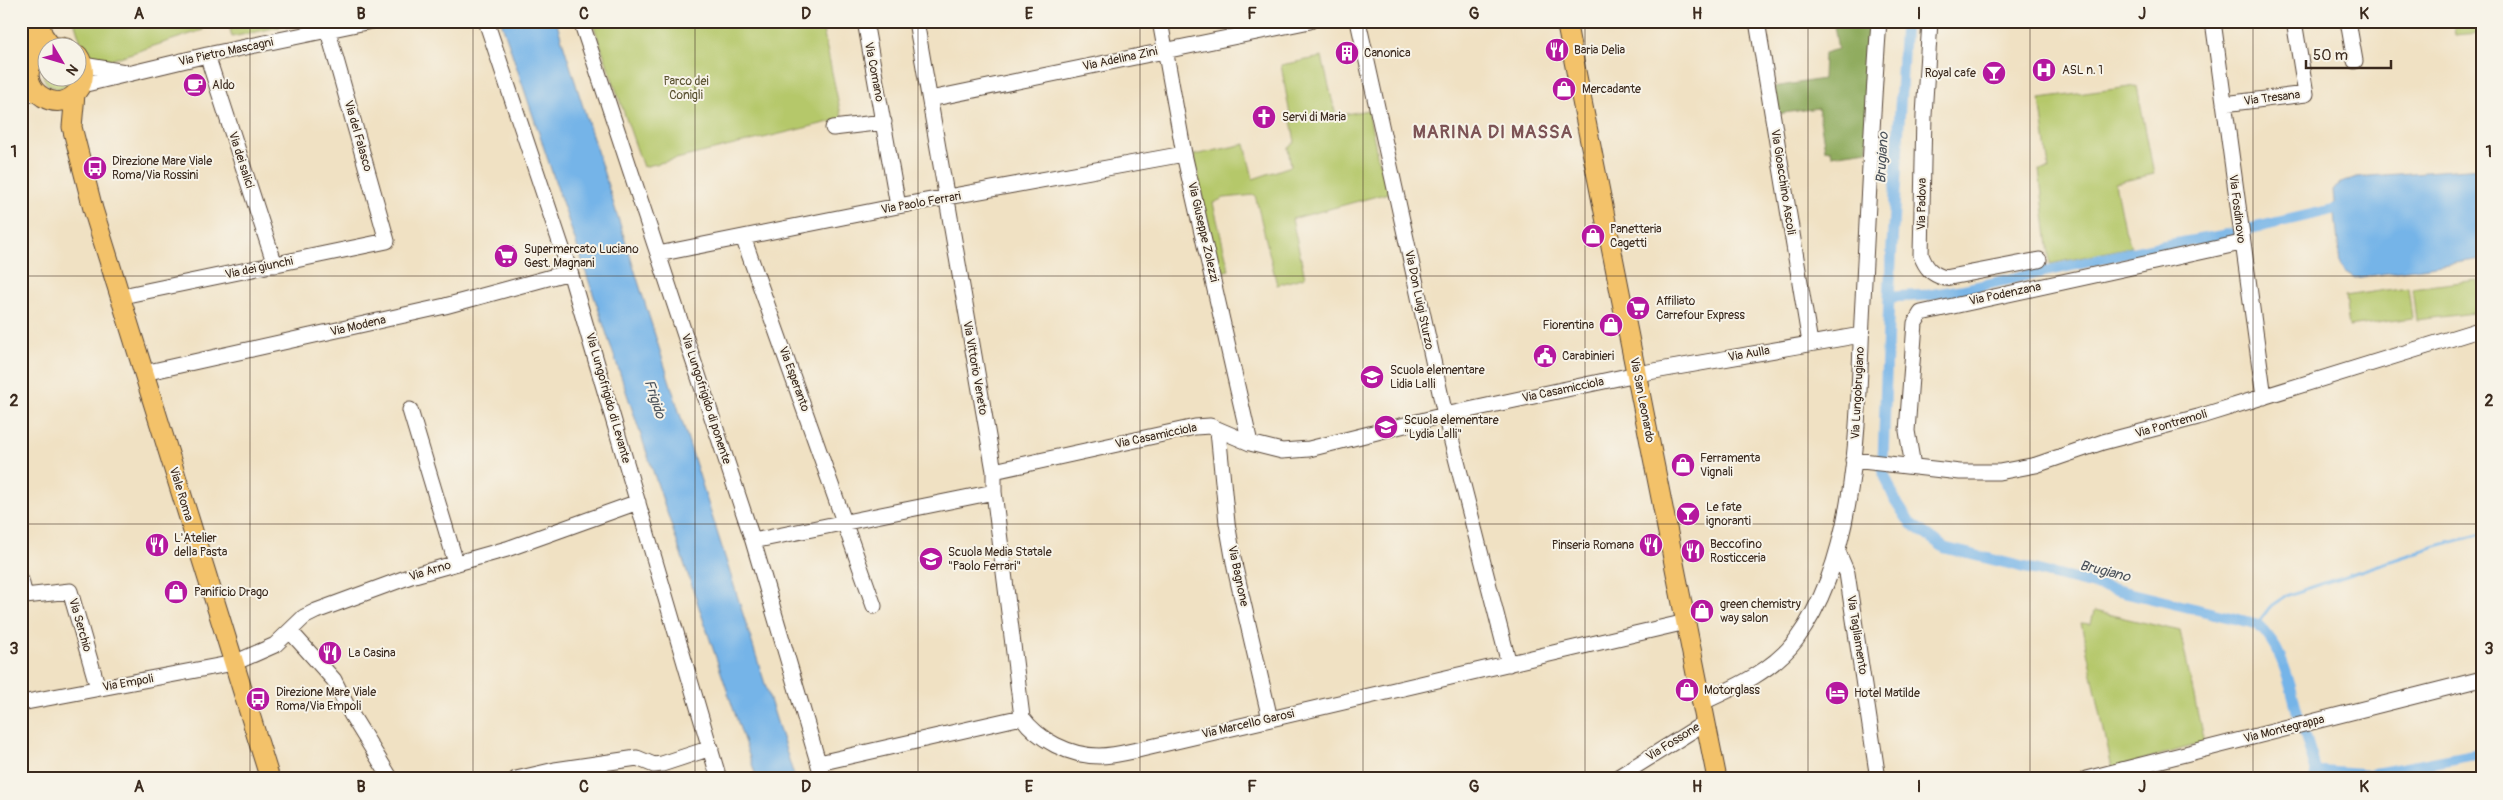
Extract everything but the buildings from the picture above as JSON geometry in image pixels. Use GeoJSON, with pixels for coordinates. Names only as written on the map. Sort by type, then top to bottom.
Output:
{"type":"FeatureCollection","features":[{"type":"Feature","properties":{"kind":"main road"},"geometry":{"type":"LineString","coordinates":[[38,21],[43,35],[47,38]]}},
{"type":"Feature","properties":{"kind":"main road","name":"Via San Leonardo"},"geometry":{"type":"LineString","coordinates":[[1566,21],[1632,350],[1633,363],[1638,374],[1717,779]]}},
{"type":"Feature","properties":{"kind":"main road","name":"Viale Roma"},"geometry":{"type":"LineString","coordinates":[[21,27],[32,84],[60,122],[80,185],[93,209]]}},
{"type":"Feature","properties":{"kind":"main road"},"geometry":{"type":"LineString","coordinates":[[38,65],[32,84],[63,101],[78,90]]}},
{"type":"Feature","properties":{"kind":"main road","name":"Viale Roma"},"geometry":{"type":"LineString","coordinates":[[78,90],[72,127],[93,209],[270,779]]}},
{"type":"Feature","properties":{"kind":"street","name":"Via Pietro Mascagni"},"geometry":{"type":"LineString","coordinates":[[78,90],[207,55],[371,21]]}},
{"type":"Feature","properties":{"kind":"street","name":"Via Lungofrigido di Levante"},"geometry":{"type":"LineString","coordinates":[[486,21],[570,272],[719,779]]}},
{"type":"Feature","properties":{"kind":"street","name":"Via Lungofrigido di ponente"},"geometry":{"type":"LineString","coordinates":[[581,21],[753,541],[824,779]]}},
{"type":"Feature","properties":{"kind":"street","name":"Via Comano"},"geometry":{"type":"LineString","coordinates":[[865,21],[898,206]]}},
{"type":"Feature","properties":{"kind":"street","name":"Via Vittorio Veneto"},"geometry":{"type":"LineString","coordinates":[[916,21],[994,471],[994,492],[1022,717]]}},
{"type":"Feature","properties":{"kind":"street","name":"Via Giuseppe Zolezzi"},"geometry":{"type":"LineString","coordinates":[[1160,21],[1163,50],[1184,154],[1250,442]]}},
{"type":"Feature","properties":{"kind":"street","name":"Via Adelina Zini"},"geometry":{"type":"LineString","coordinates":[[930,99],[1310,21]]}},
{"type":"Feature","properties":{"kind":"street","name":"Via Don Luigi Sturzo"},"geometry":{"type":"LineString","coordinates":[[1358,21],[1445,415],[1509,664]]}},
{"type":"Feature","properties":{"kind":"street","name":"Via Gioacchino Ascoli"},"geometry":{"type":"LineString","coordinates":[[1757,21],[1810,343]]}},
{"type":"Feature","properties":{"kind":"street","name":"Via Lungobrugiano"},"geometry":{"type":"LineString","coordinates":[[1703,702],[1763,670],[1780,658],[1796,640],[1814,610],[1838,552],[1859,461],[1857,440],[1861,335],[1879,21]]}},
{"type":"Feature","properties":{"kind":"street","name":"Via Padova"},"geometry":{"type":"LineString","coordinates":[[1930,21],[1924,115],[1921,255],[1926,268],[1936,275],[1945,278],[2039,260]]}},
{"type":"Feature","properties":{"kind":"street","name":"Via Fosdinovo"},"geometry":{"type":"LineString","coordinates":[[2213,21],[2264,397]]}},
{"type":"Feature","properties":{"kind":"street","name":"Via Tresana"},"geometry":{"type":"LineString","coordinates":[[2224,104],[2306,94],[2294,21]]}},
{"type":"Feature","properties":{"kind":"street"},"geometry":{"type":"LineString","coordinates":[[2348,21],[2356,61]]}},
{"type":"Feature","properties":{"kind":"street","name":"Via del Falasco"},"geometry":{"type":"LineString","coordinates":[[328,31],[387,241]]}},
{"type":"Feature","properties":{"kind":"street","name":"Via dei salici"},"geometry":{"type":"LineString","coordinates":[[207,55],[275,265]]}},
{"type":"Feature","properties":{"kind":"street","name":"Via Pietro Mascagni"},"geometry":{"type":"LineString","coordinates":[[88,63],[104,70],[141,72]]}},
{"type":"Feature","properties":{"kind":"street"},"geometry":{"type":"LineString","coordinates":[[833,128],[884,122]]}},
{"type":"Feature","properties":{"kind":"street","name":"Via Paolo Ferrari"},"geometry":{"type":"LineString","coordinates":[[658,254],[898,206],[947,199],[1184,154]]}},
{"type":"Feature","properties":{"kind":"street","name":"Via Esperanto"},"geometry":{"type":"LineString","coordinates":[[744,237],[874,606]]}},
{"type":"Feature","properties":{"kind":"street","name":"Via dei giunchi"},"geometry":{"type":"LineString","coordinates":[[132,294],[387,241]]}},
{"type":"Feature","properties":{"kind":"street","name":"Via Podenzana"},"geometry":{"type":"LineString","coordinates":[[1905,466],[1915,323],[1921,313],[2242,243]]}},
{"type":"Feature","properties":{"kind":"street","name":"Via Modena"},"geometry":{"type":"LineString","coordinates":[[144,373],[445,306],[570,272]]}},
{"type":"Feature","properties":{"kind":"street","name":"Via Pontremoli"},"geometry":{"type":"LineString","coordinates":[[1859,461],[1960,472],[1999,472],[2036,465],[2103,442],[2264,397],[2482,329]]}},
{"type":"Feature","properties":{"kind":"street","name":"Via Aulla"},"geometry":{"type":"LineString","coordinates":[[1638,374],[1861,335]]}},
{"type":"Feature","properties":{"kind":"street","name":"Via Casamicciola"},"geometry":{"type":"LineString","coordinates":[[994,471],[1195,427],[1210,426],[1218,431],[1282,451],[1309,449],[1445,415],[1638,374]]}},
{"type":"Feature","properties":{"kind":"street"},"geometry":{"type":"LineString","coordinates":[[410,410],[456,563]]}},
{"type":"Feature","properties":{"kind":"street","name":"Via Bagnone"},"geometry":{"type":"LineString","coordinates":[[1218,431],[1229,532],[1270,719]]}},
{"type":"Feature","properties":{"kind":"street"},"geometry":{"type":"LineString","coordinates":[[753,541],[994,492]]}},
{"type":"Feature","properties":{"kind":"street","name":"Via Arno"},"geometry":{"type":"LineString","coordinates":[[234,663],[275,645],[304,618],[316,611],[411,576],[507,549],[638,502]]}},
{"type":"Feature","properties":{"kind":"street","name":"Via Tagliamento"},"geometry":{"type":"LineString","coordinates":[[1838,552],[1847,573],[1878,779]]}},
{"type":"Feature","properties":{"kind":"street","name":"Via Serchio"},"geometry":{"type":"LineString","coordinates":[[21,580],[25,596],[70,591],[98,688]]}},
{"type":"Feature","properties":{"kind":"street","name":"Via Marcello Garosi"},"geometry":{"type":"LineString","coordinates":[[1022,717],[1037,735],[1076,752],[1096,756],[1142,750],[1686,622]]}},
{"type":"Feature","properties":{"kind":"street"},"geometry":{"type":"LineString","coordinates":[[290,631],[334,680],[351,714],[391,779]]}},
{"type":"Feature","properties":{"kind":"street","name":"Via Empoli"},"geometry":{"type":"LineString","coordinates":[[21,703],[234,663]]}},
{"type":"Feature","properties":{"kind":"street","name":"Via Montegrappa"},"geometry":{"type":"LineString","coordinates":[[2086,779],[2482,679]]}},
{"type":"Feature","properties":{"kind":"street"},"geometry":{"type":"LineString","coordinates":[[819,763],[1022,717]]}},
{"type":"Feature","properties":{"kind":"street","name":"Via Fossone"},"geometry":{"type":"LineString","coordinates":[[1615,779],[1706,722]]}},
{"type":"Feature","properties":{"kind":"street"},"geometry":{"type":"LineString","coordinates":[[516,779],[555,770],[637,758],[654,765],[662,764],[710,748]]}},
{"type":"Feature","properties":{"kind":"green space"},"geometry":{"type":"Polygon","coordinates":[[[74,21],[201,21],[203,30],[89,67],[88,38],[80,38],[74,21]]]}},
{"type":"Feature","properties":{"kind":"green space"},"geometry":{"type":"Polygon","coordinates":[[[237,21],[280,21],[280,27],[232,37],[230,29],[238,27],[237,21]]]}},
{"type":"Feature","properties":{"kind":"green space","name":"Parco dei Conigli"},"geometry":{"type":"Polygon","coordinates":[[[592,21],[821,21],[842,119],[643,167],[592,21]]]}},
{"type":"Feature","properties":{"kind":"green space"},"geometry":{"type":"Polygon","coordinates":[[[1833,21],[1874,21],[1867,150],[1832,155],[1831,150],[1825,149],[1818,108],[1777,114],[1774,87],[1823,79],[1824,53],[1838,49],[1833,21]]]}},
{"type":"Feature","properties":{"kind":"green space"},"geometry":{"type":"Polygon","coordinates":[[[2453,21],[2482,21],[2482,49],[2479,33],[2455,35],[2453,21]]]}},
{"type":"Feature","properties":{"kind":"green space"},"geometry":{"type":"Polygon","coordinates":[[[1322,57],[1336,116],[1368,110],[1379,164],[1385,164],[1392,192],[1292,219],[1305,277],[1277,285],[1255,195],[1224,198],[1213,203],[1229,270],[1217,273],[1194,155],[1245,144],[1253,179],[1291,166],[1288,148],[1295,142],[1281,65],[1322,57]]]}},
{"type":"Feature","properties":{"kind":"green space"},"geometry":{"type":"Polygon","coordinates":[[[2137,86],[2154,174],[2115,183],[2123,224],[2131,247],[2050,264],[2039,170],[2049,169],[2040,99],[2137,86]]]}},
{"type":"Feature","properties":{"kind":"green space"},"geometry":{"type":"Polygon","coordinates":[[[2478,280],[2482,312],[2416,320],[2412,288],[2478,280]]]}},
{"type":"Feature","properties":{"kind":"green space"},"geometry":{"type":"Polygon","coordinates":[[[2408,287],[2412,318],[2349,327],[2345,296],[2408,287]]]}},
{"type":"Feature","properties":{"kind":"green space"},"geometry":{"type":"Polygon","coordinates":[[[2094,611],[2180,631],[2204,743],[2112,768],[2081,623],[2091,624],[2094,611]]]}},
{"type":"Feature","properties":{"kind":"water","name":"Frigido"},"geometry":{"type":"Polygon","coordinates":[[[501,21],[556,21],[795,779],[757,779],[501,21]]]}},
{"type":"Feature","properties":{"kind":"water"},"geometry":{"type":"Polygon","coordinates":[[[2482,168],[2482,259],[2355,278],[2344,271],[2340,265],[2333,191],[2339,184],[2356,177],[2482,168]]]}},
{"type":"Feature","properties":{"kind":"waterway","name":"Brugiano"},"geometry":{"type":"LineString","coordinates":[[1883,459],[1889,297],[1905,21]]}},
{"type":"Feature","properties":{"kind":"waterway","name":"Brugiano"},"geometry":{"type":"LineString","coordinates":[[2249,229],[2335,209]]}},
{"type":"Feature","properties":{"kind":"waterway","name":"Brugiano"},"geometry":{"type":"LineString","coordinates":[[1889,297],[1929,295],[1961,290],[2156,247],[2231,234]]}},
{"type":"Feature","properties":{"kind":"waterway","name":"Brugiano"},"geometry":{"type":"LineString","coordinates":[[1882,469],[1895,500],[1910,523],[1945,548],[2257,624],[2274,644],[2280,655],[2299,718]]}},
{"type":"Feature","properties":{"kind":"waterway"},"geometry":{"type":"LineString","coordinates":[[2257,624],[2270,607],[2288,595],[2433,547],[2482,534]]}},
{"type":"Feature","properties":{"kind":"waterway","name":"Brugiano"},"geometry":{"type":"LineString","coordinates":[[2304,731],[2316,771],[2315,777]]}},
{"type":"Feature","properties":{"kind":"waterway"},"geometry":{"type":"LineString","coordinates":[[2316,771],[2367,775],[2482,753]]}},
{"type":"Feature","properties":{"kind":"place","name":"Baria Delia"},"geometry":{"type":"Point","coordinates":[1557,50]}},
{"type":"Feature","properties":{"kind":"place","name":"Canonica"},"geometry":{"type":"Point","coordinates":[1347,53]}},
{"type":"Feature","properties":{"kind":"place","name":"ASL n. 1"},"geometry":{"type":"Point","coordinates":[2044,70]}},
{"type":"Feature","properties":{"kind":"place","name":"Royal cafe"},"geometry":{"type":"Point","coordinates":[1994,73]}},
{"type":"Feature","properties":{"kind":"place","name":"Aldo"},"geometry":{"type":"Point","coordinates":[195,85]}},
{"type":"Feature","properties":{"kind":"place","name":"Mercadante"},"geometry":{"type":"Point","coordinates":[1564,89]}},
{"type":"Feature","properties":{"kind":"place","name":"Servi di Maria"},"geometry":{"type":"Point","coordinates":[1264,117]}},
{"type":"Feature","properties":{"kind":"place","name":"Direzione Mare Viale Roma/Via Rossini"},"geometry":{"type":"Point","coordinates":[95,168]}},
{"type":"Feature","properties":{"kind":"place","name":"Panetteria Cagetti"},"geometry":{"type":"Point","coordinates":[1593,236]}},
{"type":"Feature","properties":{"kind":"place","name":"Supermercato Luciano Gest. Magnani"},"geometry":{"type":"Point","coordinates":[506,256]}},
{"type":"Feature","properties":{"kind":"place","name":"Affiliato Carrefour Express"},"geometry":{"type":"Point","coordinates":[1638,308]}},
{"type":"Feature","properties":{"kind":"place","name":"Fiorentina"},"geometry":{"type":"Point","coordinates":[1611,325]}},
{"type":"Feature","properties":{"kind":"place","name":"Carabinieri"},"geometry":{"type":"Point","coordinates":[1545,356]}},
{"type":"Feature","properties":{"kind":"place","name":"Scuola elementare Lidia Lalli"},"geometry":{"type":"Point","coordinates":[1372,377]}},
{"type":"Feature","properties":{"kind":"place","name":"Scuola elementare \"Lydia Lalli\""},"geometry":{"type":"Point","coordinates":[1386,427]}},
{"type":"Feature","properties":{"kind":"place","name":"Ferramenta Vignali"},"geometry":{"type":"Point","coordinates":[1683,465]}},
{"type":"Feature","properties":{"kind":"place","name":"Le fate ignoranti"},"geometry":{"type":"Point","coordinates":[1688,514]}},
{"type":"Feature","properties":{"kind":"place","name":"L'Atelier della Pasta"},"geometry":{"type":"Point","coordinates":[157,545]}},
{"type":"Feature","properties":{"kind":"place","name":"Pinseria Romana"},"geometry":{"type":"Point","coordinates":[1651,545]}},
{"type":"Feature","properties":{"kind":"place","name":"Beccofino Rosticceria"},"geometry":{"type":"Point","coordinates":[1693,551]}},
{"type":"Feature","properties":{"kind":"place","name":"Scuola Media Statale \"Paolo Ferrari\""},"geometry":{"type":"Point","coordinates":[931,559]}},
{"type":"Feature","properties":{"kind":"place","name":"Panificio Drago"},"geometry":{"type":"Point","coordinates":[176,592]}},
{"type":"Feature","properties":{"kind":"place","name":"green chemistry way salon"},"geometry":{"type":"Point","coordinates":[1702,611]}},
{"type":"Feature","properties":{"kind":"place","name":"La Casina"},"geometry":{"type":"Point","coordinates":[330,653]}},
{"type":"Feature","properties":{"kind":"place","name":"Motorglass"},"geometry":{"type":"Point","coordinates":[1687,690]}},
{"type":"Feature","properties":{"kind":"place","name":"Hotel Matilde"},"geometry":{"type":"Point","coordinates":[1837,693]}},
{"type":"Feature","properties":{"kind":"place","name":"Direzione Mare Viale Roma/Via Empoli"},"geometry":{"type":"Point","coordinates":[258,699]}},
{"type":"Feature","properties":{"kind":"district","name":"MARINA DI MASSA"},"geometry":{"type":"Point","coordinates":[1493,132]}}]}
